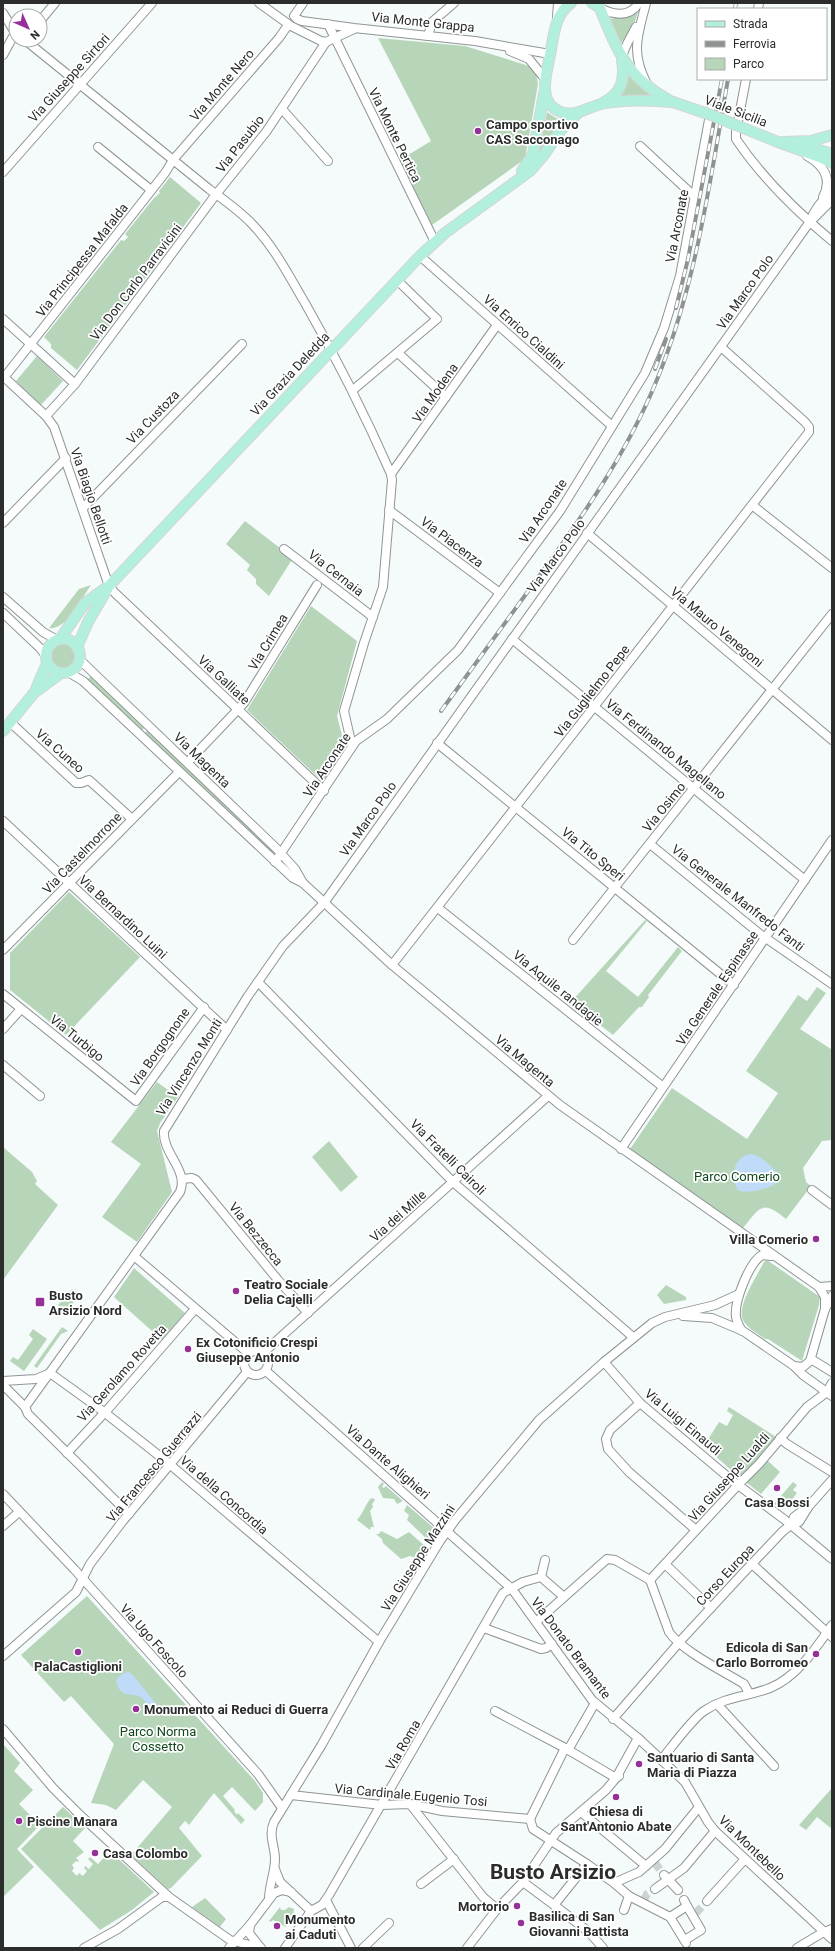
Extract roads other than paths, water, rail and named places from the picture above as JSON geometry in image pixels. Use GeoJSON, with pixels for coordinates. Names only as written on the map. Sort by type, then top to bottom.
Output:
{"type":"FeatureCollection","features":[{"type":"Feature","properties":{"kind":"main road"},"geometry":{"type":"LineString","coordinates":[[550,54],[557,17],[571,3]]}},
{"type":"Feature","properties":{"kind":"main road","name":"Via Monte Grappa"},"geometry":{"type":"LineString","coordinates":[[597,5],[622,59],[636,77],[650,88],[673,102]]}},
{"type":"Feature","properties":{"kind":"main road","name":"Via Monte Grappa"},"geometry":{"type":"LineString","coordinates":[[550,54],[546,83],[547,100],[554,108],[562,113],[579,112],[613,97],[620,89],[624,75],[622,59]]}},
{"type":"Feature","properties":{"kind":"main road","name":"Via Grazia Deledda"},"geometry":{"type":"LineString","coordinates":[[501,192],[524,170],[532,159],[546,83]]}},
{"type":"Feature","properties":{"kind":"main road","name":"Via Monte Grappa"},"geometry":{"type":"LineString","coordinates":[[600,104],[634,100],[673,102]]}},
{"type":"Feature","properties":{"kind":"main road","name":"Viale Sicilia"},"geometry":{"type":"LineString","coordinates":[[673,102],[789,145]]}},
{"type":"Feature","properties":{"kind":"main road","name":"Via Grazia Deledda"},"geometry":{"type":"LineString","coordinates":[[58,640],[85,604],[109,586],[420,256],[435,242],[535,166],[561,130],[579,112]]}},
{"type":"Feature","properties":{"kind":"main road"},"geometry":{"type":"LineString","coordinates":[[778,142],[811,141],[832,135]]}},
{"type":"Feature","properties":{"kind":"main road"},"geometry":{"type":"LineString","coordinates":[[789,145],[800,151],[832,163]]}},
{"type":"Feature","properties":{"kind":"main road"},"geometry":{"type":"LineString","coordinates":[[789,145],[807,147],[832,154]]}},
{"type":"Feature","properties":{"kind":"main road","name":"Via Grazia Deledda"},"geometry":{"type":"LineString","coordinates":[[77,647],[88,622],[109,586]]}},
{"type":"Feature","properties":{"kind":"main road"},"geometry":{"type":"LineString","coordinates":[[3,730],[34,693],[76,666],[80,659],[77,647],[71,641],[58,640],[48,647],[47,660],[34,693]]}},
{"type":"Feature","properties":{"kind":"main road"},"geometry":{"type":"LineString","coordinates":[[47,660],[53,670],[65,672]]}},
{"type":"Feature","properties":{"kind":"street"},"geometry":{"type":"LineString","coordinates":[[48,11],[55,3]]}},
{"type":"Feature","properties":{"kind":"street","name":"Via Giuseppe Sirtori"},"geometry":{"type":"LineString","coordinates":[[3,170],[152,3]]}},
{"type":"Feature","properties":{"kind":"street"},"geometry":{"type":"LineString","coordinates":[[259,3],[288,25],[326,42]]}},
{"type":"Feature","properties":{"kind":"street","name":"Via Monte Grappa"},"geometry":{"type":"LineString","coordinates":[[303,3],[294,17],[309,22],[489,43],[550,54]]}},
{"type":"Feature","properties":{"kind":"street"},"geometry":{"type":"LineString","coordinates":[[428,36],[432,22],[454,3]]}},
{"type":"Feature","properties":{"kind":"street"},"geometry":{"type":"LineString","coordinates":[[557,17],[558,3]]}},
{"type":"Feature","properties":{"kind":"street"},"geometry":{"type":"LineString","coordinates":[[597,5],[609,13],[627,14],[639,3]]}},
{"type":"Feature","properties":{"kind":"street"},"geometry":{"type":"LineString","coordinates":[[646,3],[640,21],[636,41],[637,55],[641,71],[650,88]]}},
{"type":"Feature","properties":{"kind":"street"},"geometry":{"type":"LineString","coordinates":[[622,59],[622,54],[628,40],[640,21]]}},
{"type":"Feature","properties":{"kind":"street"},"geometry":{"type":"LineString","coordinates":[[307,34],[306,27],[309,22]]}},
{"type":"Feature","properties":{"kind":"street","name":"Via Monte Pertica"},"geometry":{"type":"LineString","coordinates":[[328,24],[435,242]]}},
{"type":"Feature","properties":{"kind":"street","name":"Via Monte Nero"},"geometry":{"type":"LineString","coordinates":[[173,160],[279,38],[288,25]]}},
{"type":"Feature","properties":{"kind":"street","name":"Via Monte Grappa"},"geometry":{"type":"LineString","coordinates":[[326,42],[354,28]]}},
{"type":"Feature","properties":{"kind":"street","name":"Via Pasubio"},"geometry":{"type":"LineString","coordinates":[[216,194],[266,132],[326,42]]}},
{"type":"Feature","properties":{"kind":"street","name":"Via Monte Grappa"},"geometry":{"type":"LineString","coordinates":[[489,43],[526,57],[536,65],[546,83]]}},
{"type":"Feature","properties":{"kind":"street"},"geometry":{"type":"LineString","coordinates":[[35,48],[246,217],[271,246],[353,390],[391,474],[384,583],[344,711],[352,746]]}},
{"type":"Feature","properties":{"kind":"street"},"geometry":{"type":"LineString","coordinates":[[746,80],[736,137],[743,149],[771,184],[809,222],[832,241]]}},
{"type":"Feature","properties":{"kind":"street"},"geometry":{"type":"LineString","coordinates":[[282,109],[328,161]]}},
{"type":"Feature","properties":{"kind":"street","name":"Via Arconate"},"geometry":{"type":"LineString","coordinates":[[275,862],[282,854],[324,791],[352,746],[359,738],[386,719],[455,653],[558,513],[646,373],[660,338],[680,276],[711,109]]}},
{"type":"Feature","properties":{"kind":"street"},"geometry":{"type":"LineString","coordinates":[[640,146],[695,197]]}},
{"type":"Feature","properties":{"kind":"street"},"geometry":{"type":"LineString","coordinates":[[98,147],[152,190]]}},
{"type":"Feature","properties":{"kind":"street"},"geometry":{"type":"LineString","coordinates":[[800,151],[817,162],[825,171],[827,186],[821,200]]}},
{"type":"Feature","properties":{"kind":"street","name":"Via Principessa Mafalda"},"geometry":{"type":"LineString","coordinates":[[4,378],[152,190],[173,160]]}},
{"type":"Feature","properties":{"kind":"street","name":"Via Marco Polo"},"geometry":{"type":"LineString","coordinates":[[809,222],[814,209],[832,190]]}},
{"type":"Feature","properties":{"kind":"street","name":"Via Don Carlo Parravicini"},"geometry":{"type":"LineString","coordinates":[[46,416],[75,384],[216,194]]}},
{"type":"Feature","properties":{"kind":"street","name":"Via Marco Polo"},"geometry":{"type":"LineString","coordinates":[[324,903],[809,222],[832,200]]}},
{"type":"Feature","properties":{"kind":"street","name":"Via Enrico Cialdini"},"geometry":{"type":"LineString","coordinates":[[420,256],[612,426]]}},
{"type":"Feature","properties":{"kind":"street"},"geometry":{"type":"LineString","coordinates":[[353,390],[438,319],[397,280]]}},
{"type":"Feature","properties":{"kind":"street"},"geometry":{"type":"LineString","coordinates":[[3,319],[75,384]]}},
{"type":"Feature","properties":{"kind":"street","name":"Via Modena"},"geometry":{"type":"LineString","coordinates":[[391,474],[497,325]]}},
{"type":"Feature","properties":{"kind":"street","name":"Via Custoza"},"geometry":{"type":"LineString","coordinates":[[83,508],[242,344]]}},
{"type":"Feature","properties":{"kind":"street","name":"Via Guglielmo Pepe"},"geometry":{"type":"LineString","coordinates":[[392,965],[674,606],[809,430],[805,422],[721,347]]}},
{"type":"Feature","properties":{"kind":"street"},"geometry":{"type":"LineString","coordinates":[[398,353],[446,397]]}},
{"type":"Feature","properties":{"kind":"street","name":"Via Biagio Bellotti"},"geometry":{"type":"LineString","coordinates":[[4,378],[46,416],[54,427],[66,458],[109,586]]}},
{"type":"Feature","properties":{"kind":"street"},"geometry":{"type":"LineString","coordinates":[[3,523],[66,458]]}},
{"type":"Feature","properties":{"kind":"street"},"geometry":{"type":"LineString","coordinates":[[752,505],[832,568]]}},
{"type":"Feature","properties":{"kind":"street","name":"Via Piacenza"},"geometry":{"type":"LineString","coordinates":[[389,510],[500,593]]}},
{"type":"Feature","properties":{"kind":"street","name":"Via Mauro Venegoni"},"geometry":{"type":"LineString","coordinates":[[587,533],[832,740]]}},
{"type":"Feature","properties":{"kind":"street","name":"Via Cernaia"},"geometry":{"type":"LineString","coordinates":[[284,549],[373,617]]}},
{"type":"Feature","properties":{"kind":"street","name":"Via Crimea"},"geometry":{"type":"LineString","coordinates":[[188,762],[238,710],[317,585]]}},
{"type":"Feature","properties":{"kind":"street","name":"Via Galliate"},"geometry":{"type":"LineString","coordinates":[[109,586],[324,791]]}},
{"type":"Feature","properties":{"kind":"street"},"geometry":{"type":"LineString","coordinates":[[3,597],[43,632],[58,640]]}},
{"type":"Feature","properties":{"kind":"street"},"geometry":{"type":"LineString","coordinates":[[3,614],[40,648],[47,660]]}},
{"type":"Feature","properties":{"kind":"street","name":"Via Osimo"},"geometry":{"type":"LineString","coordinates":[[573,940],[832,614]]}},
{"type":"Feature","properties":{"kind":"street","name":"Via Ferdinando Magellano"},"geometry":{"type":"LineString","coordinates":[[512,639],[805,880]]}},
{"type":"Feature","properties":{"kind":"street","name":"Via Magenta"},"geometry":{"type":"LineString","coordinates":[[80,659],[282,854],[295,869],[303,883],[392,965],[548,1096],[819,1288]]}},
{"type":"Feature","properties":{"kind":"street","name":"Via Magenta"},"geometry":{"type":"LineString","coordinates":[[65,672],[83,681],[275,862],[296,880],[303,883]]}},
{"type":"Feature","properties":{"kind":"street","name":"Via Cuneo"},"geometry":{"type":"LineString","coordinates":[[10,722],[76,783],[89,780],[132,819]]}},
{"type":"Feature","properties":{"kind":"street","name":"Via Tito Speri"},"geometry":{"type":"LineString","coordinates":[[437,743],[734,985]]}},
{"type":"Feature","properties":{"kind":"street","name":"Via Castelmorrone"},"geometry":{"type":"LineString","coordinates":[[3,950],[179,772]]}},
{"type":"Feature","properties":{"kind":"street","name":"Via Bernardino Luini"},"geometry":{"type":"LineString","coordinates":[[3,821],[227,1030]]}},
{"type":"Feature","properties":{"kind":"street","name":"Via Generale Espinasse"},"geometry":{"type":"LineString","coordinates":[[621,1149],[832,840]]}},
{"type":"Feature","properties":{"kind":"street","name":"Via Generale Manfredo Fanti"},"geometry":{"type":"LineString","coordinates":[[650,844],[765,938],[832,984]]}},
{"type":"Feature","properties":{"kind":"street","name":"Via Vincenzo Monti"},"geometry":{"type":"LineString","coordinates":[[182,1178],[166,1146],[164,1131],[227,1030],[283,946],[324,903]]}},
{"type":"Feature","properties":{"kind":"street","name":"Via Aquile randagie"},"geometry":{"type":"LineString","coordinates":[[438,908],[663,1087]]}},
{"type":"Feature","properties":{"kind":"street","name":"Via Fratelli Cairoli"},"geometry":{"type":"LineString","coordinates":[[258,982],[454,1182],[633,1337]]}},
{"type":"Feature","properties":{"kind":"street","name":"Via Turbigo"},"geometry":{"type":"LineString","coordinates":[[3,994],[136,1100]]}},
{"type":"Feature","properties":{"kind":"street","name":"Via Borgognone"},"geometry":{"type":"LineString","coordinates":[[136,1100],[204,1007]]}},
{"type":"Feature","properties":{"kind":"street"},"geometry":{"type":"LineString","coordinates":[[3,1029],[20,1008]]}},
{"type":"Feature","properties":{"kind":"street"},"geometry":{"type":"LineString","coordinates":[[3,1065],[40,1096]]}},
{"type":"Feature","properties":{"kind":"street","name":"Via dei Mille"},"geometry":{"type":"LineString","coordinates":[[263,1353],[548,1096]]}},
{"type":"Feature","properties":{"kind":"street"},"geometry":{"type":"LineString","coordinates":[[26,1410],[50,1372],[178,1196],[182,1188],[182,1178]]}},
{"type":"Feature","properties":{"kind":"street","name":"Via Bezzecca"},"geometry":{"type":"LineString","coordinates":[[182,1178],[192,1178],[196,1180],[278,1280],[308,1313]]}},
{"type":"Feature","properties":{"kind":"street"},"geometry":{"type":"LineString","coordinates":[[812,1190],[832,1205]]}},
{"type":"Feature","properties":{"kind":"street"},"geometry":{"type":"LineString","coordinates":[[743,1332],[736,1316],[739,1294],[754,1262],[755,1248],[747,1237]]}},
{"type":"Feature","properties":{"kind":"street"},"geometry":{"type":"LineString","coordinates":[[754,1262],[762,1255],[774,1256]]}},
{"type":"Feature","properties":{"kind":"street"},"geometry":{"type":"LineString","coordinates":[[134,1256],[248,1353]]}},
{"type":"Feature","properties":{"kind":"street"},"geometry":{"type":"LineString","coordinates":[[825,1309],[825,1297],[819,1288],[832,1286]]}},
{"type":"Feature","properties":{"kind":"street","name":"Via Giuseppe Mazzini"},"geometry":{"type":"LineString","coordinates":[[275,1866],[271,1830],[282,1808],[321,1746],[379,1642],[447,1530],[544,1415],[633,1337],[657,1320],[715,1305],[739,1294]]}},
{"type":"Feature","properties":{"kind":"street"},"geometry":{"type":"LineString","coordinates":[[794,1366],[805,1366],[810,1359],[825,1309],[832,1296]]}},
{"type":"Feature","properties":{"kind":"street","name":"Via Gerolamo Rovetta"},"geometry":{"type":"LineString","coordinates":[[67,1453],[195,1309]]}},
{"type":"Feature","properties":{"kind":"street","name":"Via Giuseppe Mazzini"},"geometry":{"type":"LineString","coordinates":[[676,1316],[712,1318],[743,1332],[794,1366],[803,1375],[829,1394]]}},
{"type":"Feature","properties":{"kind":"street"},"geometry":{"type":"LineString","coordinates":[[256,1350],[263,1353],[268,1362],[266,1371],[258,1375],[247,1372],[243,1363],[244,1358],[248,1353],[256,1350]]}},
{"type":"Feature","properties":{"kind":"street"},"geometry":{"type":"LineString","coordinates":[[810,1359],[832,1372]]}},
{"type":"Feature","properties":{"kind":"street","name":"Via Luigi Einaudi"},"geometry":{"type":"LineString","coordinates":[[604,1362],[640,1403],[738,1484],[832,1558]]}},
{"type":"Feature","properties":{"kind":"street","name":"Via Dante Alighieri"},"geometry":{"type":"LineString","coordinates":[[266,1371],[512,1589]]}},
{"type":"Feature","properties":{"kind":"street"},"geometry":{"type":"LineString","coordinates":[[3,1382],[36,1380],[50,1372]]}},
{"type":"Feature","properties":{"kind":"street","name":"Via della Concordia"},"geometry":{"type":"LineString","coordinates":[[50,1372],[104,1412],[170,1465],[379,1642]]}},
{"type":"Feature","properties":{"kind":"street","name":"Via Francesco Guerrazzi"},"geometry":{"type":"LineString","coordinates":[[3,1656],[76,1592],[90,1564],[129,1514],[247,1372]]}},
{"type":"Feature","properties":{"kind":"street"},"geometry":{"type":"LineString","coordinates":[[829,1394],[832,1383]]}},
{"type":"Feature","properties":{"kind":"street"},"geometry":{"type":"LineString","coordinates":[[3,1385],[67,1453],[129,1514]]}},
{"type":"Feature","properties":{"kind":"street","name":"Via Giuseppe Lualdi"},"geometry":{"type":"LineString","coordinates":[[650,1580],[738,1484],[759,1464],[780,1438],[812,1403],[829,1394]]}},
{"type":"Feature","properties":{"kind":"street"},"geometry":{"type":"LineString","coordinates":[[640,1403],[613,1426],[606,1439],[608,1449],[618,1461],[696,1530]]}},
{"type":"Feature","properties":{"kind":"street"},"geometry":{"type":"LineString","coordinates":[[780,1438],[832,1472]]}},
{"type":"Feature","properties":{"kind":"street","name":"Corso Europa"},"geometry":{"type":"LineString","coordinates":[[613,1719],[679,1643],[752,1564],[791,1525],[799,1522],[809,1506],[832,1480]]}},
{"type":"Feature","properties":{"kind":"street","name":"Via Ugo Foscolo"},"geometry":{"type":"LineString","coordinates":[[3,1494],[83,1579],[258,1774],[282,1808]]}},
{"type":"Feature","properties":{"kind":"street"},"geometry":{"type":"LineString","coordinates":[[3,1526],[19,1512]]}},
{"type":"Feature","properties":{"kind":"street"},"geometry":{"type":"LineString","coordinates":[[536,1622],[603,1561],[609,1558],[650,1580],[669,1632],[679,1643],[744,1684],[750,1693]]}},
{"type":"Feature","properties":{"kind":"street"},"geometry":{"type":"LineString","coordinates":[[545,1560],[541,1577],[564,1597]]}},
{"type":"Feature","properties":{"kind":"street"},"geometry":{"type":"LineString","coordinates":[[665,1564],[711,1608]]}},
{"type":"Feature","properties":{"kind":"street"},"geometry":{"type":"LineString","coordinates":[[752,1564],[829,1635]]}},
{"type":"Feature","properties":{"kind":"street","name":"Via Roma"},"geometry":{"type":"LineString","coordinates":[[284,1946],[311,1911],[319,1907],[326,1900],[504,1593],[523,1582],[541,1577]]}},
{"type":"Feature","properties":{"kind":"street","name":"Via Donato Bramante"},"geometry":{"type":"LineString","coordinates":[[512,1589],[595,1703],[613,1719]]}},
{"type":"Feature","properties":{"kind":"street"},"geometry":{"type":"LineString","coordinates":[[662,1760],[701,1713],[717,1704],[768,1688],[784,1680],[829,1635],[832,1625]]}},
{"type":"Feature","properties":{"kind":"street"},"geometry":{"type":"LineString","coordinates":[[484,1628],[541,1648],[546,1648],[552,1644]]}},
{"type":"Feature","properties":{"kind":"street"},"geometry":{"type":"LineString","coordinates":[[595,1703],[567,1749],[530,1819],[533,1829],[554,1837],[629,1896],[670,1917],[686,1942],[701,1930],[695,1915],[686,1903],[670,1917]]}},
{"type":"Feature","properties":{"kind":"street"},"geometry":{"type":"LineString","coordinates":[[717,1704],[774,1766]]}},
{"type":"Feature","properties":{"kind":"street"},"geometry":{"type":"LineString","coordinates":[[495,1711],[617,1777]]}},
{"type":"Feature","properties":{"kind":"street","name":"Via Montebello"},"geometry":{"type":"LineString","coordinates":[[613,1719],[638,1738],[687,1784],[714,1832],[828,1931],[832,1939]]}},
{"type":"Feature","properties":{"kind":"street"},"geometry":{"type":"LineString","coordinates":[[3,1729],[78,1813],[169,1897],[232,1945],[245,1943],[261,1948]]}},
{"type":"Feature","properties":{"kind":"street"},"geometry":{"type":"LineString","coordinates":[[467,1948],[512,1891],[523,1882],[541,1858],[554,1837],[606,1790],[617,1777],[638,1738]]}},
{"type":"Feature","properties":{"kind":"street","name":"Via Cardinale Eugenio Tosi"},"geometry":{"type":"LineString","coordinates":[[290,1795],[382,1804],[410,1804],[442,1811],[530,1819]]}},
{"type":"Feature","properties":{"kind":"street"},"geometry":{"type":"LineString","coordinates":[[410,1804],[483,1897],[497,1909]]}},
{"type":"Feature","properties":{"kind":"street"},"geometry":{"type":"LineString","coordinates":[[614,1883],[639,1872],[653,1862],[699,1807]]}},
{"type":"Feature","properties":{"kind":"street"},"geometry":{"type":"LineString","coordinates":[[582,1812],[646,1866]]}},
{"type":"Feature","properties":{"kind":"street"},"geometry":{"type":"LineString","coordinates":[[655,1889],[666,1877],[684,1868],[714,1832]]}},
{"type":"Feature","properties":{"kind":"street"},"geometry":{"type":"LineString","coordinates":[[420,1884],[454,1859]]}},
{"type":"Feature","properties":{"kind":"street"},"geometry":{"type":"LineString","coordinates":[[707,1901],[745,1859]]}},
{"type":"Feature","properties":{"kind":"street"},"geometry":{"type":"LineString","coordinates":[[556,1907],[588,1865]]}},
{"type":"Feature","properties":{"kind":"street"},"geometry":{"type":"LineString","coordinates":[[275,1866],[278,1880],[311,1911]]}},
{"type":"Feature","properties":{"kind":"street"},"geometry":{"type":"LineString","coordinates":[[269,1899],[270,1886],[275,1866]]}},
{"type":"Feature","properties":{"kind":"street"},"geometry":{"type":"LineString","coordinates":[[666,1877],[678,1890]]}},
{"type":"Feature","properties":{"kind":"street"},"geometry":{"type":"LineString","coordinates":[[523,1882],[589,1932],[603,1948]]}},
{"type":"Feature","properties":{"kind":"street"},"geometry":{"type":"LineString","coordinates":[[232,1945],[250,1925],[269,1899],[278,1891],[291,1892]]}},
{"type":"Feature","properties":{"kind":"street"},"geometry":{"type":"LineString","coordinates":[[624,1910],[629,1896]]}},
{"type":"Feature","properties":{"kind":"street"},"geometry":{"type":"LineString","coordinates":[[84,1948],[118,1929],[162,1897],[169,1897]]}},
{"type":"Feature","properties":{"kind":"street"},"geometry":{"type":"LineString","coordinates":[[326,1900],[351,1948]]}},
{"type":"Feature","properties":{"kind":"street"},"geometry":{"type":"LineString","coordinates":[[302,1921],[305,1913],[304,1904]]}},
{"type":"Feature","properties":{"kind":"street"},"geometry":{"type":"LineString","coordinates":[[363,1948],[389,1923]]}},
{"type":"Feature","properties":{"kind":"street"},"geometry":{"type":"LineString","coordinates":[[250,1925],[251,1936],[261,1948]]}},
{"type":"Feature","properties":{"kind":"street"},"geometry":{"type":"LineString","coordinates":[[797,1948],[828,1931]]}},
{"type":"Feature","properties":{"kind":"water"},"geometry":{"type":"Polygon","coordinates":[[[751,1154],[764,1160],[772,1167],[780,1179],[773,1185],[760,1190],[747,1192],[738,1190],[734,1179],[735,1168],[741,1159],[751,1154]]]}},
{"type":"Feature","properties":{"kind":"water"},"geometry":{"type":"Polygon","coordinates":[[[129,1672],[157,1705],[157,1710],[151,1710],[141,1697],[123,1693],[118,1687],[116,1681],[117,1679],[123,1674],[129,1672]]]}},
{"type":"Feature","properties":{"kind":"tunnel"},"geometry":{"type":"LineString","coordinates":[[655,1863],[664,1875]]}},
{"type":"Feature","properties":{"kind":"tunnel"},"geometry":{"type":"LineString","coordinates":[[644,1900],[647,1894],[655,1889]]}},
{"type":"Feature","properties":{"kind":"tunnel"},"geometry":{"type":"LineString","coordinates":[[696,1913],[707,1901]]}},
{"type":"Feature","properties":{"kind":"railway"},"geometry":{"type":"LineString","coordinates":[[735,8],[736,3]]}},
{"type":"Feature","properties":{"kind":"railway"},"geometry":{"type":"LineString","coordinates":[[676,308],[688,259],[722,80]]}},
{"type":"Feature","properties":{"kind":"railway"},"geometry":{"type":"LineString","coordinates":[[441,711],[554,556],[587,508],[632,434],[656,382],[670,346],[692,271],[708,194],[728,80]]}},
{"type":"Feature","properties":{"kind":"railway"},"geometry":{"type":"LineString","coordinates":[[655,369],[666,339]]}},
{"type":"Feature","properties":{"kind":"place","name":"Campo sportivo CAS Sacconago"},"geometry":{"type":"Point","coordinates":[478,131]}},
{"type":"Feature","properties":{"kind":"place","name":"Villa Comerio"},"geometry":{"type":"Point","coordinates":[816,1239]}},
{"type":"Feature","properties":{"kind":"place","name":"Teatro Sociale Delia Cajelli"},"geometry":{"type":"Point","coordinates":[236,1291]}},
{"type":"Feature","properties":{"kind":"place","name":"Busto Arsizio Nord"},"geometry":{"type":"Point","coordinates":[40,1302]}},
{"type":"Feature","properties":{"kind":"place","name":"Ex Cotonificio Crespi Giuseppe Antonio"},"geometry":{"type":"Point","coordinates":[188,1349]}},
{"type":"Feature","properties":{"kind":"place","name":"Casa Bossi"},"geometry":{"type":"Point","coordinates":[777,1488]}},
{"type":"Feature","properties":{"kind":"place","name":"PalaCastiglioni"},"geometry":{"type":"Point","coordinates":[78,1652]}},
{"type":"Feature","properties":{"kind":"place","name":"Edicola di San Carlo Borromeo"},"geometry":{"type":"Point","coordinates":[816,1654]}},
{"type":"Feature","properties":{"kind":"place","name":"Monumento ai Reduci di Guerra"},"geometry":{"type":"Point","coordinates":[136,1709]}},
{"type":"Feature","properties":{"kind":"place","name":"Santuario di Santa Maria di Piazza"},"geometry":{"type":"Point","coordinates":[639,1764]}},
{"type":"Feature","properties":{"kind":"place","name":"Chiesa di Sant'Antonio Abate"},"geometry":{"type":"Point","coordinates":[616,1797]}},
{"type":"Feature","properties":{"kind":"place","name":"Piscine Manara"},"geometry":{"type":"Point","coordinates":[19,1821]}},
{"type":"Feature","properties":{"kind":"place","name":"Casa Colombo"},"geometry":{"type":"Point","coordinates":[95,1853]}},
{"type":"Feature","properties":{"kind":"place","name":"Mortorio"},"geometry":{"type":"Point","coordinates":[517,1906]}},
{"type":"Feature","properties":{"kind":"place","name":"Basilica di San Giovanni Battista"},"geometry":{"type":"Point","coordinates":[521,1923]}},
{"type":"Feature","properties":{"kind":"place","name":"Monumento ai Caduti"},"geometry":{"type":"Point","coordinates":[277,1926]}},
{"type":"Feature","properties":{"kind":"district","name":"Busto Arsizio"},"geometry":{"type":"Point","coordinates":[553,1872]}},
{"type":"Feature","properties":{"kind":"park label","name":"Parco Comerio"},"geometry":{"type":"Point","coordinates":[737,1176]}},
{"type":"Feature","properties":{"kind":"park label","name":"Parco Norma Cossetto"},"geometry":{"type":"Point","coordinates":[158,1738]}}]}
